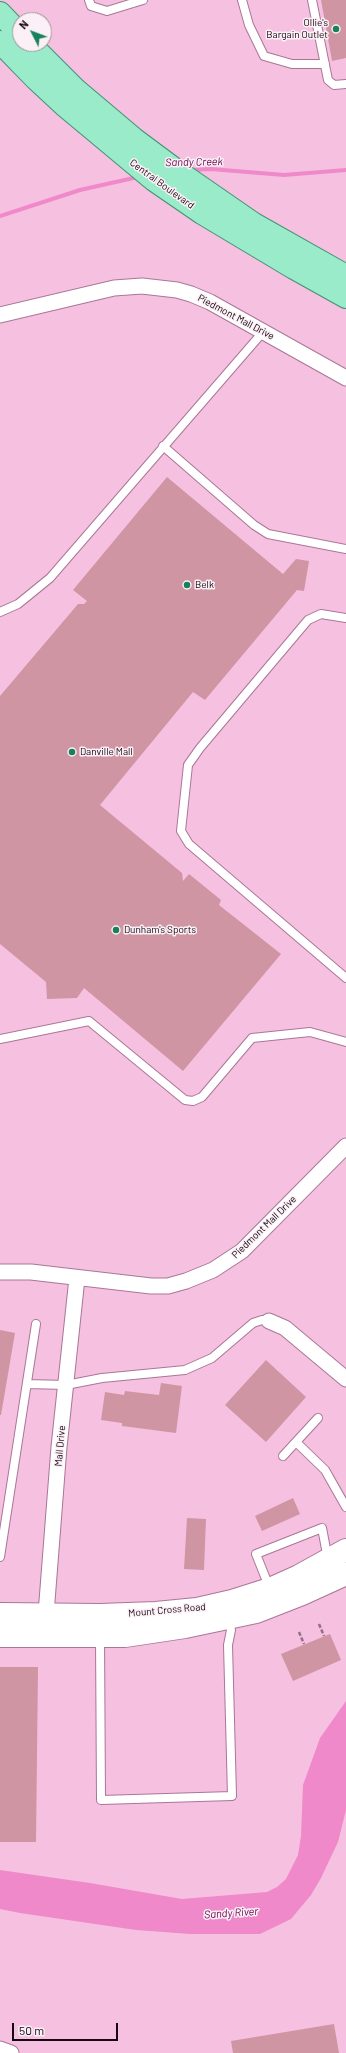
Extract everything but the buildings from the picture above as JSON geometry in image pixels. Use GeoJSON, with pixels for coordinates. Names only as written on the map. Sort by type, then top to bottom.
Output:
{"type":"FeatureCollection","features":[{"type":"Feature","properties":{"kind":"main road"},"geometry":{"type":"LineString","coordinates":[[0,13],[12,26]]}},
{"type":"Feature","properties":{"kind":"main road","name":"Central Boulevard"},"geometry":{"type":"LineString","coordinates":[[0,42],[12,48]]}},
{"type":"Feature","properties":{"kind":"main road","name":"Central Boulevard"},"geometry":{"type":"LineString","coordinates":[[17,52],[80,118],[127,158],[178,196],[202,213],[280,260],[346,297]]}},
{"type":"Feature","properties":{"kind":"main road","name":"Central Boulevard"},"geometry":{"type":"LineString","coordinates":[[18,52],[76,90],[134,139],[254,224],[346,276]]}},
{"type":"Feature","properties":{"kind":"main road","name":"Mount Cross Road"},"geometry":{"type":"LineString","coordinates":[[0,1614],[46,1614],[100,1625],[133,1635],[226,1611],[256,1612],[273,1597],[339,1566]]}},
{"type":"Feature","properties":{"kind":"main road","name":"Mount Cross Road"},"geometry":{"type":"LineString","coordinates":[[0,1636],[100,1625]]}},
{"type":"Feature","properties":{"kind":"street","name":"Piedmont Mall Drive"},"geometry":{"type":"LineString","coordinates":[[0,315],[114,288],[154,286],[191,294],[346,378]]}},
{"type":"Feature","properties":{"kind":"street","name":"Piedmont Mall Drive"},"geometry":{"type":"LineString","coordinates":[[0,1272],[31,1272],[159,1287],[186,1281],[213,1270],[242,1251],[346,1146]]}},
{"type":"Feature","properties":{"kind":"street","name":"Mall Drive"},"geometry":{"type":"LineString","coordinates":[[46,1614],[77,1278]]}},
{"type":"Feature","properties":{"kind":"street"},"geometry":{"type":"LineString","coordinates":[[269,1321],[285,1328],[346,1379]]}},
{"type":"Feature","properties":{"kind":"street"},"geometry":{"type":"LineString","coordinates":[[0,2049],[11,2053]]}},
{"type":"Feature","properties":{"kind":"lane"},"geometry":{"type":"LineString","coordinates":[[89,0],[91,6],[107,11],[143,0]]}},
{"type":"Feature","properties":{"kind":"lane"},"geometry":{"type":"LineString","coordinates":[[242,0],[249,25],[264,56],[292,64],[325,64]]}},
{"type":"Feature","properties":{"kind":"lane"},"geometry":{"type":"LineString","coordinates":[[312,0],[328,80],[334,85],[346,84]]}},
{"type":"Feature","properties":{"kind":"lane"},"geometry":{"type":"LineString","coordinates":[[0,612],[18,604],[50,578],[263,332]]}},
{"type":"Feature","properties":{"kind":"lane"},"geometry":{"type":"LineString","coordinates":[[163,446],[254,524],[268,534],[346,549]]}},
{"type":"Feature","properties":{"kind":"lane"},"geometry":{"type":"LineString","coordinates":[[346,618],[321,614],[308,620],[200,748],[188,765],[181,831],[189,844],[346,978]]}},
{"type":"Feature","properties":{"kind":"lane"},"geometry":{"type":"LineString","coordinates":[[0,1039],[89,1021],[185,1100],[193,1101],[202,1097],[252,1038],[310,1032],[346,1042]]}},
{"type":"Feature","properties":{"kind":"lane"},"geometry":{"type":"LineString","coordinates":[[27,1384],[66,1385],[102,1378],[185,1370],[212,1358],[253,1323],[262,1320],[269,1321]]}},
{"type":"Feature","properties":{"kind":"lane"},"geometry":{"type":"LineString","coordinates":[[0,1552],[36,1324]]}},
{"type":"Feature","properties":{"kind":"lane"},"geometry":{"type":"LineString","coordinates":[[283,1456],[318,1418]]}},
{"type":"Feature","properties":{"kind":"lane"},"geometry":{"type":"LineString","coordinates":[[296,1442],[325,1470],[346,1507]]}},
{"type":"Feature","properties":{"kind":"lane"},"geometry":{"type":"LineString","coordinates":[[273,1597],[256,1554],[322,1528],[326,1549],[339,1566]]}},
{"type":"Feature","properties":{"kind":"lane"},"geometry":{"type":"LineString","coordinates":[[100,1625],[101,1800],[232,1796],[228,1645],[230,1630],[226,1611]]}},
{"type":"Feature","properties":{"kind":"path"},"geometry":{"type":"LineString","coordinates":[[319,1624],[324,1636]]}},
{"type":"Feature","properties":{"kind":"path"},"geometry":{"type":"LineString","coordinates":[[299,1632],[304,1644]]}},
{"type":"Feature","properties":{"kind":"water","name":"Sandy River"},"geometry":{"type":"Polygon","coordinates":[[[346,1701],[346,1810],[338,1842],[311,1895],[291,1919],[260,1934],[190,1934],[136,1930],[0,1909],[0,1870],[90,1883],[182,1899],[267,1892],[277,1887],[286,1879],[298,1855],[301,1836],[303,1785],[320,1738],[346,1701]]]}},
{"type":"Feature","properties":{"kind":"waterway","name":"Sandy Creek"},"geometry":{"type":"LineString","coordinates":[[190,170],[211,169],[284,175],[346,170]]}},
{"type":"Feature","properties":{"kind":"waterway","name":"Sandy Creek"},"geometry":{"type":"LineString","coordinates":[[0,216],[80,190],[138,177]]}},
{"type":"Feature","properties":{"kind":"place","name":"Ollie's Bargain Outlet"},"geometry":{"type":"Point","coordinates":[336,29]}},
{"type":"Feature","properties":{"kind":"place","name":"Belk"},"geometry":{"type":"Point","coordinates":[187,585]}},
{"type":"Feature","properties":{"kind":"place","name":"Danville Mall"},"geometry":{"type":"Point","coordinates":[72,752]}},
{"type":"Feature","properties":{"kind":"place","name":"Dunham's Sports"},"geometry":{"type":"Point","coordinates":[116,930]}}]}
